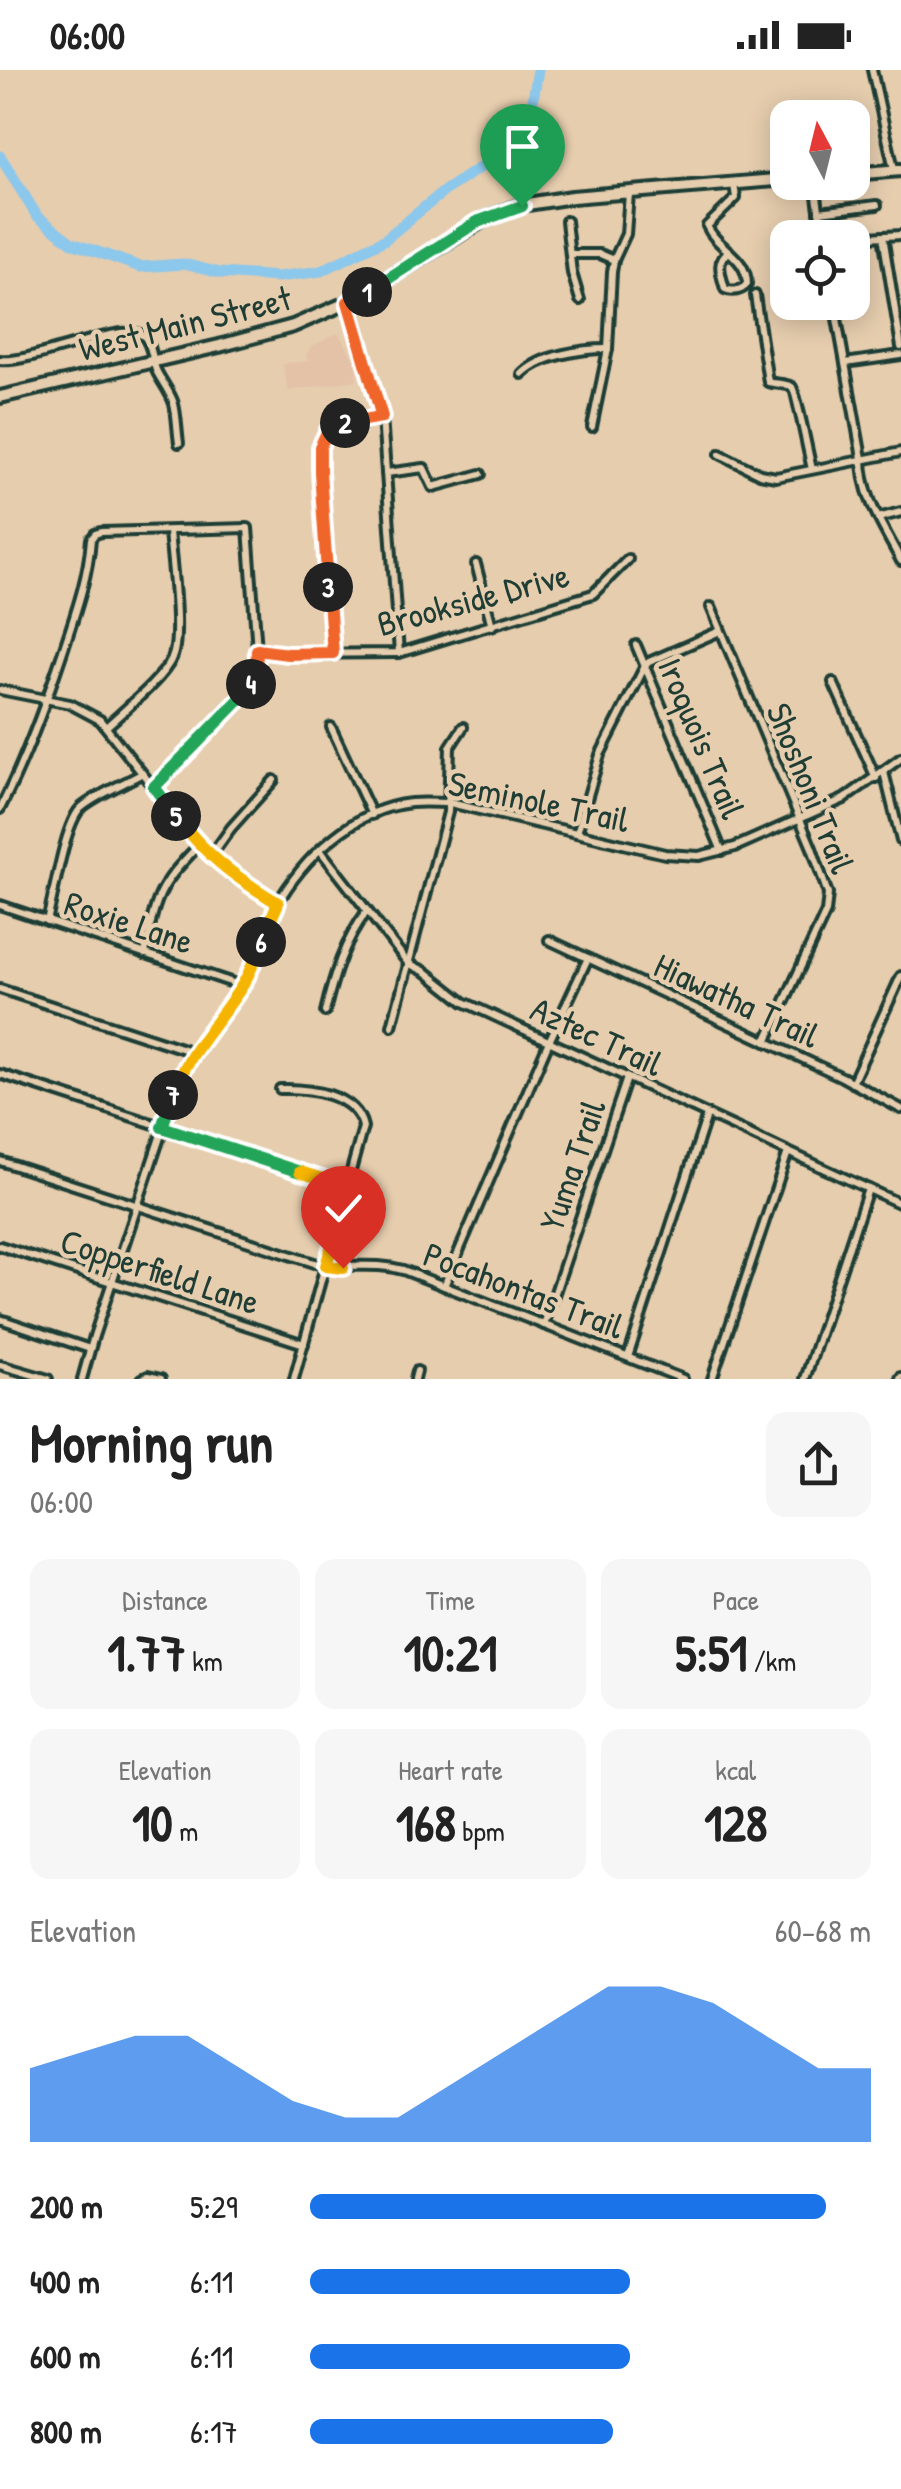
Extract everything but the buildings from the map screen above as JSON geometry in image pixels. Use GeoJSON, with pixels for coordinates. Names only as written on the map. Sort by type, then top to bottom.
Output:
{"type":"FeatureCollection","features":[{"type":"Feature","properties":{"kind":"main road"},"geometry":{"type":"LineString","coordinates":[[870,172],[898,170]]}},
{"type":"Feature","properties":{"kind":"main road","name":"West Main Street"},"geometry":{"type":"LineString","coordinates":[[0,397],[274,332],[348,302],[497,213],[536,202],[770,181]]}},
{"type":"Feature","properties":{"kind":"street"},"geometry":{"type":"LineString","coordinates":[[872,70],[898,170]]}},
{"type":"Feature","properties":{"kind":"street"},"geometry":{"type":"LineString","coordinates":[[729,252],[720,262],[724,289],[730,291],[744,288],[748,277],[742,263],[707,226],[736,198],[734,184]]}},
{"type":"Feature","properties":{"kind":"street"},"geometry":{"type":"LineString","coordinates":[[592,426],[608,349],[614,260],[626,234],[629,192]]}},
{"type":"Feature","properties":{"kind":"street"},"geometry":{"type":"LineString","coordinates":[[817,200],[820,220]]}},
{"type":"Feature","properties":{"kind":"street"},"geometry":{"type":"LineString","coordinates":[[819,212],[876,206]]}},
{"type":"Feature","properties":{"kind":"street"},"geometry":{"type":"LineString","coordinates":[[566,221],[580,300]]}},
{"type":"Feature","properties":{"kind":"street"},"geometry":{"type":"LineString","coordinates":[[870,237],[901,235]]}},
{"type":"Feature","properties":{"kind":"street"},"geometry":{"type":"LineString","coordinates":[[883,236],[901,347]]}},
{"type":"Feature","properties":{"kind":"street"},"geometry":{"type":"LineString","coordinates":[[570,254],[600,254],[614,260]]}},
{"type":"Feature","properties":{"kind":"street"},"geometry":{"type":"LineString","coordinates":[[755,295],[768,382],[789,385],[796,392],[812,469]]}},
{"type":"Feature","properties":{"kind":"street"},"geometry":{"type":"LineString","coordinates":[[348,302],[382,417],[399,652]]}},
{"type":"Feature","properties":{"kind":"street"},"geometry":{"type":"LineString","coordinates":[[837,320],[862,476],[870,503],[900,560]]}},
{"type":"Feature","properties":{"kind":"street"},"geometry":{"type":"LineString","coordinates":[[0,360],[12,362],[128,331],[141,333],[148,340],[153,361],[174,404],[179,442]]}},
{"type":"Feature","properties":{"kind":"street"},"geometry":{"type":"LineString","coordinates":[[522,374],[531,365],[567,354],[608,349]]}},
{"type":"Feature","properties":{"kind":"street"},"geometry":{"type":"LineString","coordinates":[[845,363],[901,355]]}},
{"type":"Feature","properties":{"kind":"street"},"geometry":{"type":"LineString","coordinates":[[333,653],[320,447],[332,428],[382,417]]}},
{"type":"Feature","properties":{"kind":"street"},"geometry":{"type":"LineString","coordinates":[[720,454],[769,476],[901,452]]}},
{"type":"Feature","properties":{"kind":"street"},"geometry":{"type":"LineString","coordinates":[[386,473],[424,468],[433,486],[481,474]]}},
{"type":"Feature","properties":{"kind":"street"},"geometry":{"type":"LineString","coordinates":[[878,518],[901,512]]}},
{"type":"Feature","properties":{"kind":"street"},"geometry":{"type":"LineString","coordinates":[[0,809],[23,764],[46,700],[85,584],[95,534],[248,528],[256,673],[245,694],[154,787]]}},
{"type":"Feature","properties":{"kind":"street"},"geometry":{"type":"LineString","coordinates":[[106,727],[164,670],[174,654],[176,627],[169,531]]}},
{"type":"Feature","properties":{"kind":"street","name":"Brookside Drive"},"geometry":{"type":"LineString","coordinates":[[257,650],[288,654],[399,652],[593,594],[628,559]]}},
{"type":"Feature","properties":{"kind":"street"},"geometry":{"type":"LineString","coordinates":[[476,564],[492,626]]}},
{"type":"Feature","properties":{"kind":"street","name":"Shoshoni Trail"},"geometry":{"type":"LineString","coordinates":[[711,607],[828,894],[826,912],[766,1042]]}},
{"type":"Feature","properties":{"kind":"street"},"geometry":{"type":"LineString","coordinates":[[576,833],[600,755],[645,666],[720,630]]}},
{"type":"Feature","properties":{"kind":"street","name":"Iroquois Trail"},"geometry":{"type":"LineString","coordinates":[[636,645],[722,851]]}},
{"type":"Feature","properties":{"kind":"street"},"geometry":{"type":"LineString","coordinates":[[833,682],[876,778]]}},
{"type":"Feature","properties":{"kind":"street"},"geometry":{"type":"LineString","coordinates":[[0,690],[70,704],[94,716],[198,845],[235,878],[278,903]]}},
{"type":"Feature","properties":{"kind":"street"},"geometry":{"type":"LineString","coordinates":[[392,1026],[450,803],[448,752],[464,726]]}},
{"type":"Feature","properties":{"kind":"street"},"geometry":{"type":"LineString","coordinates":[[331,727],[372,814]]}},
{"type":"Feature","properties":{"kind":"street","name":"Seminole Trail"},"geometry":{"type":"LineString","coordinates":[[82,1379],[178,1082],[193,1052],[242,986],[278,903],[295,875],[342,833],[372,814],[413,802],[450,803],[684,857],[722,851],[799,819],[844,798],[901,758]]}},
{"type":"Feature","properties":{"kind":"street"},"geometry":{"type":"LineString","coordinates":[[884,772],[901,841]]}},
{"type":"Feature","properties":{"kind":"street"},"geometry":{"type":"LineString","coordinates":[[48,921],[76,815],[88,803],[141,774]]}},
{"type":"Feature","properties":{"kind":"street"},"geometry":{"type":"LineString","coordinates":[[211,856],[274,780]]}},
{"type":"Feature","properties":{"kind":"street"},"geometry":{"type":"LineString","coordinates":[[145,954],[158,893],[198,845]]}},
{"type":"Feature","properties":{"kind":"street","name":"Aztec Trail"},"geometry":{"type":"LineString","coordinates":[[320,850],[408,963],[464,1002],[901,1204]]}},
{"type":"Feature","properties":{"kind":"street","name":"Roxie Lane"},"geometry":{"type":"LineString","coordinates":[[0,905],[242,986]]}},
{"type":"Feature","properties":{"kind":"street"},"geometry":{"type":"LineString","coordinates":[[325,1012],[344,948],[367,911]]}},
{"type":"Feature","properties":{"kind":"street","name":"Hiawatha Trail"},"geometry":{"type":"LineString","coordinates":[[549,940],[901,1109]]}},
{"type":"Feature","properties":{"kind":"street"},"geometry":{"type":"LineString","coordinates":[[444,1286],[588,958]]}},
{"type":"Feature","properties":{"kind":"street"},"geometry":{"type":"LineString","coordinates":[[852,1083],[901,976]]}},
{"type":"Feature","properties":{"kind":"street"},"geometry":{"type":"LineString","coordinates":[[0,989],[193,1052]]}},
{"type":"Feature","properties":{"kind":"street"},"geometry":{"type":"LineString","coordinates":[[0,1074],[348,1187]]}},
{"type":"Feature","properties":{"kind":"street","name":"Yuma Trail"},"geometry":{"type":"LineString","coordinates":[[544,1325],[627,1078]]}},
{"type":"Feature","properties":{"kind":"street"},"geometry":{"type":"LineString","coordinates":[[280,1088],[305,1089],[344,1101],[358,1112],[363,1127],[294,1379]]}},
{"type":"Feature","properties":{"kind":"street"},"geometry":{"type":"LineString","coordinates":[[628,1357],[708,1114]]}},
{"type":"Feature","properties":{"kind":"street"},"geometry":{"type":"LineString","coordinates":[[712,1379],[788,1152]]}},
{"type":"Feature","properties":{"kind":"street","name":"Pocahontas Trail"},"geometry":{"type":"LineString","coordinates":[[0,1161],[326,1266],[390,1266],[683,1379]]}},
{"type":"Feature","properties":{"kind":"street"},"geometry":{"type":"LineString","coordinates":[[805,1379],[868,1189]]}},
{"type":"Feature","properties":{"kind":"street","name":"Copperfield Lane"},"geometry":{"type":"LineString","coordinates":[[0,1246],[304,1344]]}},
{"type":"Feature","properties":{"kind":"street"},"geometry":{"type":"LineString","coordinates":[[0,1319],[90,1349]]}},
{"type":"Feature","properties":{"kind":"street"},"geometry":{"type":"LineString","coordinates":[[0,1365],[48,1379]]}},
{"type":"Feature","properties":{"kind":"street"},"geometry":{"type":"LineString","coordinates":[[142,1379],[160,1379]]}},
{"type":"Feature","properties":{"kind":"shaded area"},"geometry":{"type":"Polygon","coordinates":[[[338,333],[356,364],[357,380],[288,391],[283,364],[308,361],[306,355],[311,347],[338,333]]]}},
{"type":"Feature","properties":{"kind":"waterway"},"geometry":{"type":"LineString","coordinates":[[0,156],[37,216],[72,243],[140,267],[184,264],[220,273],[278,277],[321,271],[384,240],[447,189],[507,150],[529,123],[538,70]]}},
{"type":"Feature","properties":{"kind":"route"},"geometry":{"type":"LineString","coordinates":[[343,1268],[326,1266],[348,1187],[162,1127],[181,1074],[243,984],[278,903],[235,878],[198,845],[154,787],[245,694],[256,673],[257,650],[333,653],[320,447],[332,428],[382,417],[348,302],[477,222],[522,206]]}}]}
